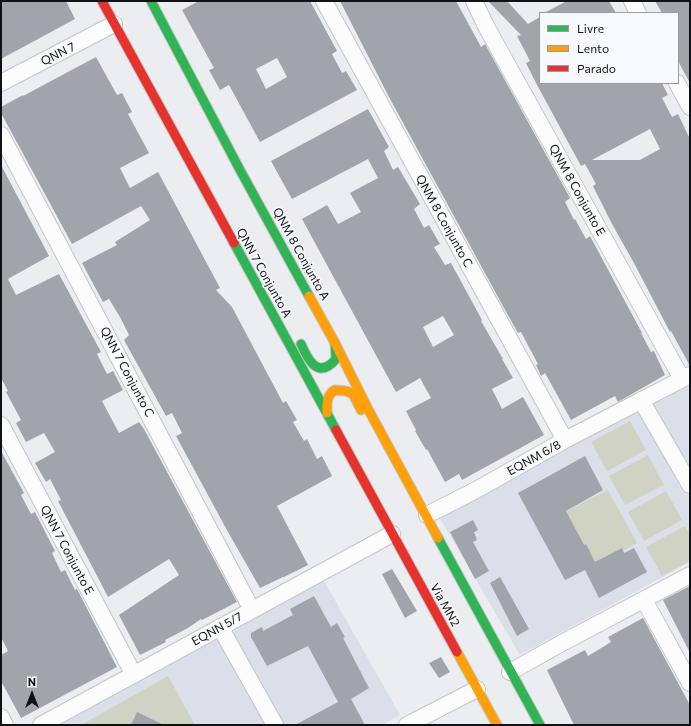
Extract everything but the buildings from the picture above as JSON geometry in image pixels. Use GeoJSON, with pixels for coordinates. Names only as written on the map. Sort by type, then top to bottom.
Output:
{"type":"FeatureCollection","features":[{"type":"Feature","properties":{"kind":"main road","name":"QNN 7 Conjunto A"},"geometry":{"type":"LineString","coordinates":[[102,1],[392,534]]}},
{"type":"Feature","properties":{"kind":"main road","name":"QNM 8 Conjunto A"},"geometry":{"type":"LineString","coordinates":[[155,2],[240,170],[335,343],[368,409],[430,521]]}},
{"type":"Feature","properties":{"kind":"main road"},"geometry":{"type":"LineString","coordinates":[[212,203],[251,256]]}},
{"type":"Feature","properties":{"kind":"main road"},"geometry":{"type":"LineString","coordinates":[[297,337],[312,364],[320,368],[331,365],[336,359],[335,343]]}},
{"type":"Feature","properties":{"kind":"main road"},"geometry":{"type":"LineString","coordinates":[[326,413],[326,402],[328,396],[332,393],[341,390],[353,394],[402,488],[430,521],[510,672],[540,725]]}},
{"type":"Feature","properties":{"kind":"main road","name":"Via MN2"},"geometry":{"type":"LineString","coordinates":[[392,534],[497,725]]}},
{"type":"Feature","properties":{"kind":"main road"},"geometry":{"type":"LineString","coordinates":[[469,674],[500,713]]}},
{"type":"Feature","properties":{"kind":"street","name":"QNM 8 Conjunto C"},"geometry":{"type":"LineString","coordinates":[[324,1],[565,440]]}},
{"type":"Feature","properties":{"kind":"street","name":"QNM 8 Conjunto E"},"geometry":{"type":"LineString","coordinates":[[474,1],[498,48],[686,377]]}},
{"type":"Feature","properties":{"kind":"street"},"geometry":{"type":"LineString","coordinates":[[632,1],[638,12]]}},
{"type":"Feature","properties":{"kind":"street","name":"QNN 7"},"geometry":{"type":"LineString","coordinates":[[1,83],[114,24]]}},
{"type":"Feature","properties":{"kind":"street"},"geometry":{"type":"LineString","coordinates":[[678,84],[690,107]]}},
{"type":"Feature","properties":{"kind":"street","name":"QNN 7 Conjunto C"},"geometry":{"type":"LineString","coordinates":[[1,135],[252,610]]}},
{"type":"Feature","properties":{"kind":"street","name":"EQNM 6/8"},"geometry":{"type":"LineString","coordinates":[[430,521],[476,490],[565,440],[686,377]]}},
{"type":"Feature","properties":{"kind":"street"},"geometry":{"type":"LineString","coordinates":[[642,400],[690,485]]}},
{"type":"Feature","properties":{"kind":"street","name":"QNN 7 Conjunto E"},"geometry":{"type":"LineString","coordinates":[[1,425],[134,675]]}},
{"type":"Feature","properties":{"kind":"street","name":"EQNN 5/7"},"geometry":{"type":"LineString","coordinates":[[41,725],[392,534]]}},
{"type":"Feature","properties":{"kind":"street"},"geometry":{"type":"LineString","coordinates":[[510,672],[690,575]]}},
{"type":"Feature","properties":{"kind":"street"},"geometry":{"type":"LineString","coordinates":[[644,600],[690,683]]}},
{"type":"Feature","properties":{"kind":"street"},"geometry":{"type":"LineString","coordinates":[[220,627],[276,725]]}},
{"type":"Feature","properties":{"kind":"street"},"geometry":{"type":"LineString","coordinates":[[407,725],[478,689]]}},
{"type":"Feature","properties":{"kind":"street"},"geometry":{"type":"LineString","coordinates":[[1,717],[5,725]]}},
{"type":"Feature","properties":{"kind":"shaded area"},"geometry":{"type":"Polygon","coordinates":[[[690,382],[690,562],[520,655],[438,515],[690,382]]]}},
{"type":"Feature","properties":{"kind":"shaded area"},"geometry":{"type":"Polygon","coordinates":[[[630,421],[646,450],[607,471],[591,442],[630,421]]]}},
{"type":"Feature","properties":{"kind":"shaded area"},"geometry":{"type":"Polygon","coordinates":[[[648,455],[664,485],[625,505],[609,476],[648,455]]]}},
{"type":"Feature","properties":{"kind":"shaded area"},"geometry":{"type":"Polygon","coordinates":[[[608,490],[637,543],[594,566],[565,512],[608,490]]]}},
{"type":"Feature","properties":{"kind":"shaded area"},"geometry":{"type":"Polygon","coordinates":[[[666,491],[682,520],[644,541],[628,512],[666,491]]]}},
{"type":"Feature","properties":{"kind":"shaded area"},"geometry":{"type":"Polygon","coordinates":[[[685,526],[690,536],[690,561],[662,576],[646,547],[685,526]]]}},
{"type":"Feature","properties":{"kind":"shaded area"},"geometry":{"type":"Polygon","coordinates":[[[323,579],[400,715],[382,725],[57,725],[323,579]]]}},
{"type":"Feature","properties":{"kind":"shaded area"},"geometry":{"type":"Polygon","coordinates":[[[168,676],[195,725],[81,725],[168,676]]]}},
{"type":"Feature","properties":{"kind":"traffic: fast"},"geometry":{"type":"LineString","coordinates":[[151,1],[240,170],[309,296]]}},
{"type":"Feature","properties":{"kind":"traffic: fast"},"geometry":{"type":"LineString","coordinates":[[234,243],[336,430]]}},
{"type":"Feature","properties":{"kind":"traffic: fast"},"geometry":{"type":"LineString","coordinates":[[301,344],[310,361],[319,368],[324,368],[336,359],[335,343]]}},
{"type":"Feature","properties":{"kind":"traffic: fast"},"geometry":{"type":"LineString","coordinates":[[438,538],[540,725]]}},
{"type":"Feature","properties":{"kind":"traffic: slow"},"geometry":{"type":"LineString","coordinates":[[309,296],[438,538]]}},
{"type":"Feature","properties":{"kind":"traffic: slow"},"geometry":{"type":"LineString","coordinates":[[327,413],[327,403],[330,394],[335,390],[346,391],[353,394],[361,410]]}},
{"type":"Feature","properties":{"kind":"traffic: slow"},"geometry":{"type":"LineString","coordinates":[[457,652],[497,725]]}},
{"type":"Feature","properties":{"kind":"traffic: jam"},"geometry":{"type":"LineString","coordinates":[[102,1],[234,243]]}},
{"type":"Feature","properties":{"kind":"traffic: jam"},"geometry":{"type":"LineString","coordinates":[[336,430],[457,652]]}}]}
